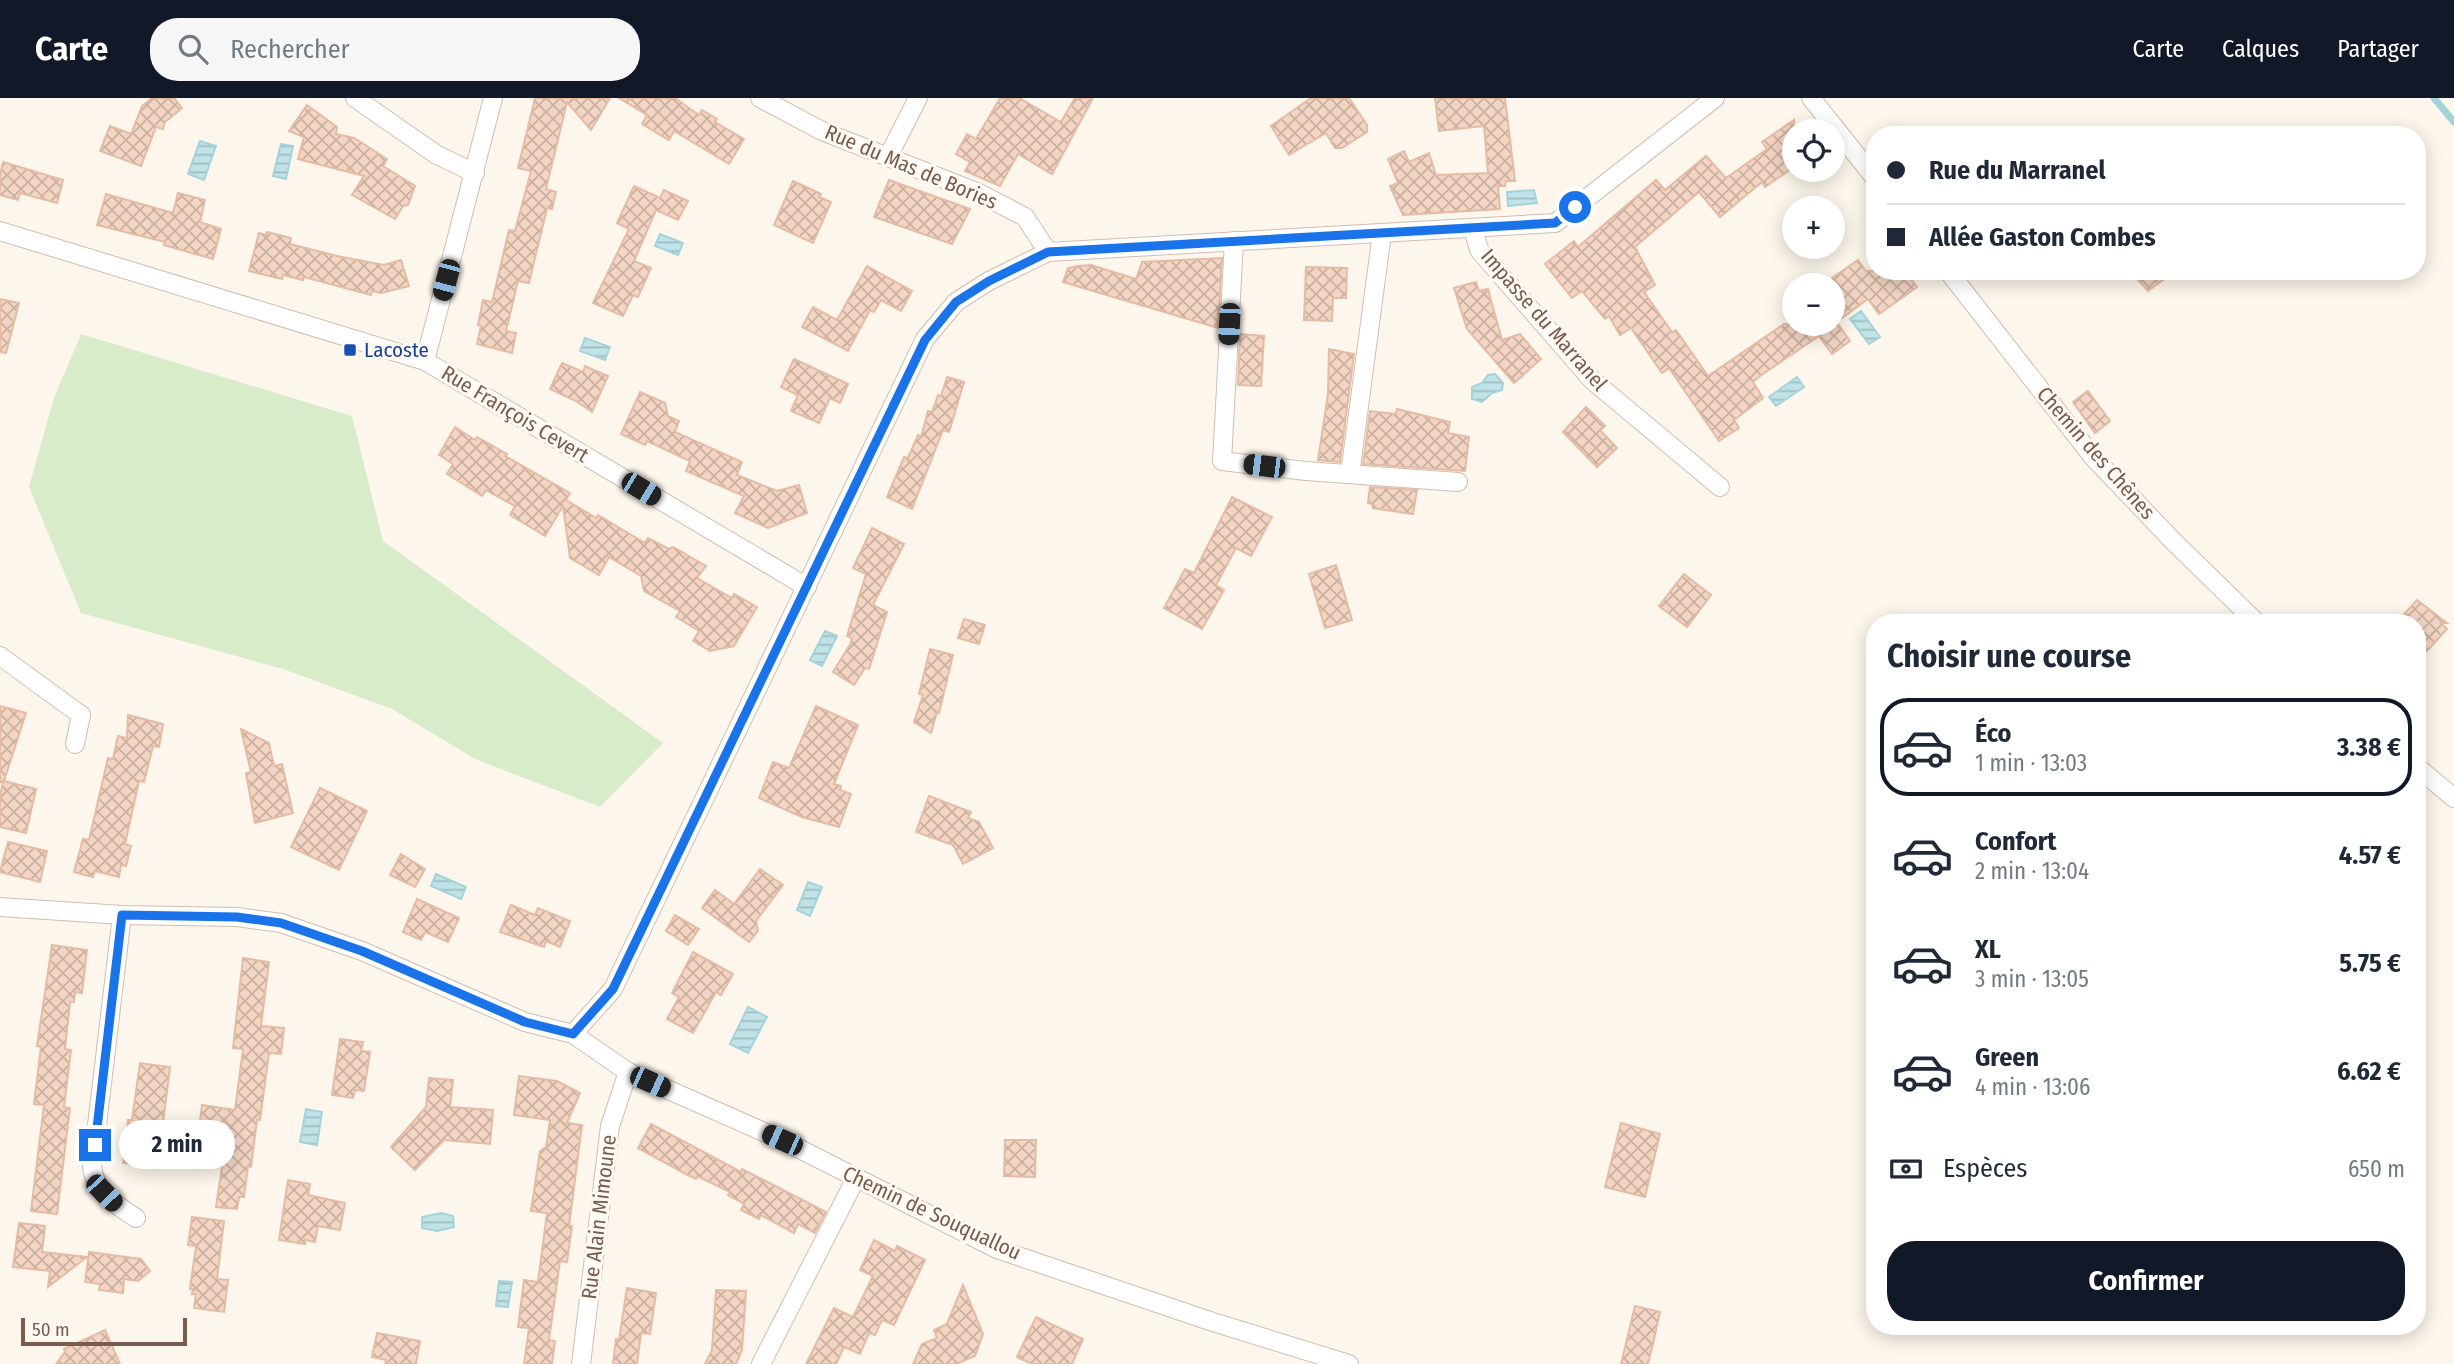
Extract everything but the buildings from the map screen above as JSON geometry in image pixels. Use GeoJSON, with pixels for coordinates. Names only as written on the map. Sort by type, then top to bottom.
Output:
{"type":"FeatureCollection","features":[{"type":"Feature","properties":{"kind":"street"},"geometry":{"type":"LineString","coordinates":[[355,98],[437,155],[475,173]]}},
{"type":"Feature","properties":{"kind":"street"},"geometry":{"type":"LineString","coordinates":[[425,361],[493,98]]}},
{"type":"Feature","properties":{"kind":"street","name":"Rue du Mas de Bories"},"geometry":{"type":"LineString","coordinates":[[760,98],[822,131],[979,193],[1025,217],[1048,252]]}},
{"type":"Feature","properties":{"kind":"street"},"geometry":{"type":"LineString","coordinates":[[888,157],[918,98]]}},
{"type":"Feature","properties":{"kind":"street"},"geometry":{"type":"LineString","coordinates":[[0,907],[122,915],[237,917],[281,923],[362,951],[525,1022],[573,1034],[613,989],[925,340],[956,302],[989,281],[1048,252],[1555,223],[1715,98]]}},
{"type":"Feature","properties":{"kind":"street"},"geometry":{"type":"LineString","coordinates":[[1811,98],[1866,167]]}},
{"type":"Feature","properties":{"kind":"street","name":"Impasse du Marranel"},"geometry":{"type":"LineString","coordinates":[[1473,228],[1479,250],[1592,380],[1720,487]]}},
{"type":"Feature","properties":{"kind":"street","name":"Rue François Cevert"},"geometry":{"type":"LineString","coordinates":[[0,232],[425,361],[807,587]]}},
{"type":"Feature","properties":{"kind":"street"},"geometry":{"type":"LineString","coordinates":[[1350,474],[1382,233]]}},
{"type":"Feature","properties":{"kind":"street"},"geometry":{"type":"LineString","coordinates":[[1234,241],[1222,461],[1458,482]]}},
{"type":"Feature","properties":{"kind":"street","name":"Chemin des Chênes"},"geometry":{"type":"LineString","coordinates":[[1955,280],[2094,457],[2172,540],[2249,614]]}},
{"type":"Feature","properties":{"kind":"street"},"geometry":{"type":"LineString","coordinates":[[0,656],[81,715],[75,744]]}},
{"type":"Feature","properties":{"kind":"street"},"geometry":{"type":"LineString","coordinates":[[2426,775],[2454,798]]}},
{"type":"Feature","properties":{"kind":"street"},"geometry":{"type":"LineString","coordinates":[[122,915],[92,1167],[94,1182],[115,1204],[135,1218]]}},
{"type":"Feature","properties":{"kind":"street","name":"Chemin de Souquallou"},"geometry":{"type":"LineString","coordinates":[[573,1034],[628,1072],[782,1140],[997,1249],[1213,1322],[1349,1364]]}},
{"type":"Feature","properties":{"kind":"street","name":"Rue Alain Mimoune"},"geometry":{"type":"LineString","coordinates":[[581,1364],[610,1126],[628,1072]]}},
{"type":"Feature","properties":{"kind":"street"},"geometry":{"type":"LineString","coordinates":[[761,1364],[856,1178]]}},
{"type":"Feature","properties":{"kind":"green space"},"geometry":{"type":"Polygon","coordinates":[[[81,334],[352,416],[383,541],[663,743],[600,807],[475,759],[392,709],[283,669],[81,613],[29,487],[54,398],[81,334]]]}},
{"type":"Feature","properties":{"kind":"water"},"geometry":{"type":"Polygon","coordinates":[[[200,141],[216,146],[204,180],[188,174],[200,141]]]}},
{"type":"Feature","properties":{"kind":"water"},"geometry":{"type":"Polygon","coordinates":[[[281,144],[293,146],[286,179],[273,176],[281,144]]]}},
{"type":"Feature","properties":{"kind":"water"},"geometry":{"type":"Polygon","coordinates":[[[1534,190],[1537,203],[1508,206],[1507,192],[1534,190]]]}},
{"type":"Feature","properties":{"kind":"water"},"geometry":{"type":"Polygon","coordinates":[[[660,234],[683,243],[678,255],[655,246],[660,234]]]}},
{"type":"Feature","properties":{"kind":"water"},"geometry":{"type":"Polygon","coordinates":[[[1861,311],[1880,337],[1869,344],[1850,319],[1861,311]]]}},
{"type":"Feature","properties":{"kind":"water"},"geometry":{"type":"Polygon","coordinates":[[[585,338],[610,347],[605,360],[580,351],[585,338]]]}},
{"type":"Feature","properties":{"kind":"water"},"geometry":{"type":"Polygon","coordinates":[[[1495,374],[1503,383],[1502,390],[1492,393],[1482,402],[1472,399],[1472,387],[1482,383],[1488,375],[1495,374]]]}},
{"type":"Feature","properties":{"kind":"water"},"geometry":{"type":"Polygon","coordinates":[[[1797,377],[1804,387],[1776,406],[1769,397],[1797,377]]]}},
{"type":"Feature","properties":{"kind":"water"},"geometry":{"type":"Polygon","coordinates":[[[825,631],[837,636],[822,666],[810,660],[825,631]]]}},
{"type":"Feature","properties":{"kind":"water"},"geometry":{"type":"Polygon","coordinates":[[[436,874],[466,887],[461,899],[431,886],[436,874]]]}},
{"type":"Feature","properties":{"kind":"water"},"geometry":{"type":"Polygon","coordinates":[[[808,882],[822,887],[810,916],[797,910],[808,882]]]}},
{"type":"Feature","properties":{"kind":"water"},"geometry":{"type":"Polygon","coordinates":[[[748,1007],[767,1017],[748,1053],[730,1044],[748,1007]]]}},
{"type":"Feature","properties":{"kind":"water"},"geometry":{"type":"Polygon","coordinates":[[[306,1109],[322,1112],[317,1145],[300,1142],[306,1109]]]}},
{"type":"Feature","properties":{"kind":"water"},"geometry":{"type":"Polygon","coordinates":[[[441,1213],[453,1216],[454,1227],[437,1231],[422,1228],[422,1217],[441,1213]]]}},
{"type":"Feature","properties":{"kind":"water"},"geometry":{"type":"Polygon","coordinates":[[[499,1281],[512,1282],[508,1307],[496,1306],[499,1281]]]}},
{"type":"Feature","properties":{"kind":"waterway"},"geometry":{"type":"LineString","coordinates":[[2434,98],[2454,122]]}},
{"type":"Feature","properties":{"kind":"place","name":"Lacoste"},"geometry":{"type":"Point","coordinates":[350,350]}},
{"type":"Feature","properties":{"kind":"route"},"geometry":{"type":"LineString","coordinates":[[95,1145],[122,915],[237,917],[281,923],[362,951],[525,1022],[573,1034],[613,989],[925,340],[956,302],[989,281],[1048,252],[1555,223],[1575,207]]}}]}
